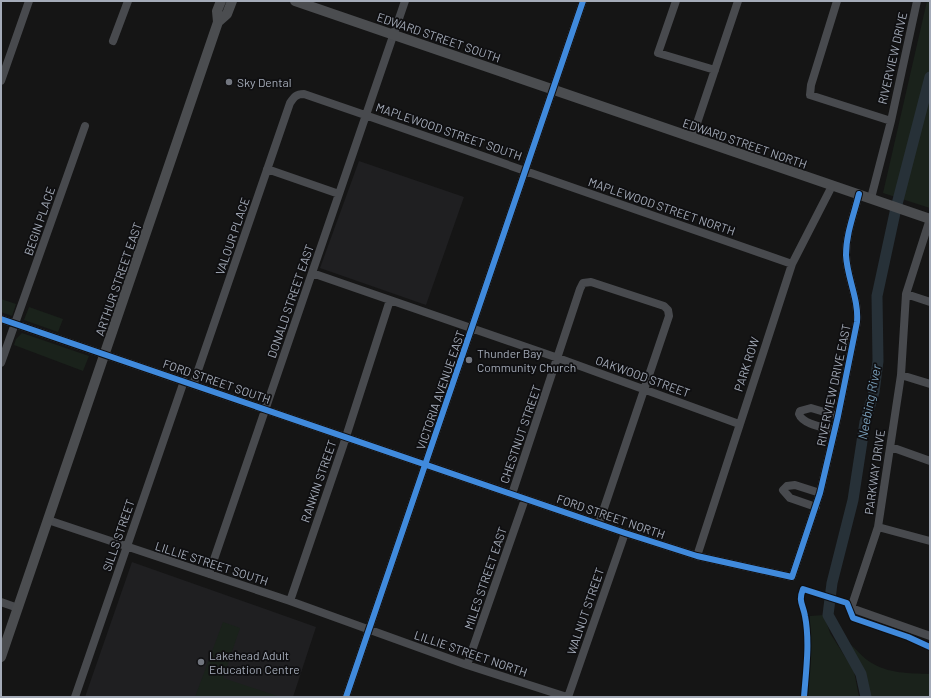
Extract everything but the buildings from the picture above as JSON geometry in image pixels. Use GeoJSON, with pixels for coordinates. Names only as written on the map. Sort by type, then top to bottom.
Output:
{"type":"FeatureCollection","features":[{"type":"Feature","properties":{"kind":"main road","name":"ARTHUR STREET EAST"},"geometry":{"type":"LineString","coordinates":[[1,657],[218,22],[217,11],[221,1]]}},
{"type":"Feature","properties":{"kind":"main road","name":"ARTHUR STREET EAST"},"geometry":{"type":"LineString","coordinates":[[218,22],[226,14],[232,1]]}},
{"type":"Feature","properties":{"kind":"main road","name":"EDWARD STREET SOUTH"},"geometry":{"type":"LineString","coordinates":[[294,1],[552,89]]}},
{"type":"Feature","properties":{"kind":"main road","name":"EDWARD STREET NORTH"},"geometry":{"type":"LineString","coordinates":[[552,89],[930,219]]}},
{"type":"Feature","properties":{"kind":"street"},"geometry":{"type":"LineString","coordinates":[[1,81],[29,1]]}},
{"type":"Feature","properties":{"kind":"street"},"geometry":{"type":"LineString","coordinates":[[113,41],[128,1]]}},
{"type":"Feature","properties":{"kind":"street","name":"DONALD STREET EAST"},"geometry":{"type":"LineString","coordinates":[[209,574],[405,1]]}},
{"type":"Feature","properties":{"kind":"street","name":"VICTORIA AVENUE EAST"},"geometry":{"type":"LineString","coordinates":[[346,697],[473,328],[552,89],[584,1]]}},
{"type":"Feature","properties":{"kind":"street"},"geometry":{"type":"LineString","coordinates":[[676,1],[658,53],[715,70]]}},
{"type":"Feature","properties":{"kind":"street"},"geometry":{"type":"LineString","coordinates":[[692,138],[738,1]]}},
{"type":"Feature","properties":{"kind":"street"},"geometry":{"type":"LineString","coordinates":[[837,1],[811,85],[810,95],[891,121]]}},
{"type":"Feature","properties":{"kind":"street","name":"RIVERVIEW DRIVE"},"geometry":{"type":"LineString","coordinates":[[875,199],[917,1]]}},
{"type":"Feature","properties":{"kind":"street","name":"MAPLEWOOD STREET SOUTH"},"geometry":{"type":"LineString","coordinates":[[294,96],[304,94],[525,170]]}},
{"type":"Feature","properties":{"kind":"street","name":"VALOUR PLACE"},"geometry":{"type":"LineString","coordinates":[[193,384],[267,169],[294,96]]}},
{"type":"Feature","properties":{"kind":"street","name":"BEGIN PLACE"},"geometry":{"type":"LineString","coordinates":[[1,363],[85,126]]}},
{"type":"Feature","properties":{"kind":"street"},"geometry":{"type":"LineString","coordinates":[[267,169],[339,194]]}},
{"type":"Feature","properties":{"kind":"street","name":"MAPLEWOOD STREET NORTH"},"geometry":{"type":"LineString","coordinates":[[525,170],[792,264]]}},
{"type":"Feature","properties":{"kind":"street","name":"PARK ROW"},"geometry":{"type":"LineString","coordinates":[[697,556],[792,264],[832,186]]}},
{"type":"Feature","properties":{"kind":"street","name":"RIVERVIEW DRIVE EAST"},"geometry":{"type":"LineString","coordinates":[[792,577],[820,493],[835,430],[857,322],[857,308],[846,256],[848,238],[859,194]]}},
{"type":"Feature","properties":{"kind":"street","name":"PARKWAY DRIVE"},"geometry":{"type":"LineString","coordinates":[[930,219],[906,294],[900,375],[891,447],[878,527],[851,608],[930,636]]}},
{"type":"Feature","properties":{"kind":"street","name":"OAKWOOD STREET"},"geometry":{"type":"LineString","coordinates":[[312,273],[558,358],[739,424]]}},
{"type":"Feature","properties":{"kind":"street","name":"CHESTNUT STREET"},"geometry":{"type":"LineString","coordinates":[[512,494],[583,283],[591,282],[664,306],[668,310],[669,316],[645,389]]}},
{"type":"Feature","properties":{"kind":"street"},"geometry":{"type":"LineString","coordinates":[[906,294],[930,302]]}},
{"type":"Feature","properties":{"kind":"street","name":"RANKIN STREET"},"geometry":{"type":"LineString","coordinates":[[290,601],[346,437],[390,300]]}},
{"type":"Feature","properties":{"kind":"street","name":"FORD STREET SOUTH"},"geometry":{"type":"LineString","coordinates":[[1,319],[425,465]]}},
{"type":"Feature","properties":{"kind":"street"},"geometry":{"type":"LineString","coordinates":[[900,375],[930,384]]}},
{"type":"Feature","properties":{"kind":"street","name":"SILLS STREET"},"geometry":{"type":"LineString","coordinates":[[75,697],[184,381]]}},
{"type":"Feature","properties":{"kind":"street"},"geometry":{"type":"LineString","coordinates":[[599,524],[645,389]]}},
{"type":"Feature","properties":{"kind":"street"},"geometry":{"type":"LineString","coordinates":[[835,430],[802,420],[799,414],[800,411],[811,408],[838,416]]}},
{"type":"Feature","properties":{"kind":"street"},"geometry":{"type":"LineString","coordinates":[[891,447],[930,461]]}},
{"type":"Feature","properties":{"kind":"street","name":"FORD STREET NORTH"},"geometry":{"type":"LineString","coordinates":[[425,465],[697,556],[792,577]]}},
{"type":"Feature","properties":{"kind":"street"},"geometry":{"type":"LineString","coordinates":[[816,507],[790,498],[783,490],[787,486],[794,485],[820,493]]}},
{"type":"Feature","properties":{"kind":"street","name":"MILES STREET EAST"},"geometry":{"type":"LineString","coordinates":[[467,665],[525,499]]}},
{"type":"Feature","properties":{"kind":"street","name":"LILLIE STREET SOUTH"},"geometry":{"type":"LineString","coordinates":[[48,520],[290,601],[369,630]]}},
{"type":"Feature","properties":{"kind":"street"},"geometry":{"type":"LineString","coordinates":[[878,527],[930,541]]}},
{"type":"Feature","properties":{"kind":"street","name":"WALNUT STREET"},"geometry":{"type":"LineString","coordinates":[[567,697],[625,533]]}},
{"type":"Feature","properties":{"kind":"street"},"geometry":{"type":"LineString","coordinates":[[1,602],[18,608]]}},
{"type":"Feature","properties":{"kind":"street","name":"LILLIE STREET NORTH"},"geometry":{"type":"LineString","coordinates":[[369,630],[467,665],[567,697]]}},
{"type":"Feature","properties":{"kind":"shaded area"},"geometry":{"type":"Polygon","coordinates":[[[927,1],[930,1],[930,208],[883,193],[927,1]]]}},
{"type":"Feature","properties":{"kind":"shaded area"},"geometry":{"type":"Polygon","coordinates":[[[359,161],[464,197],[426,305],[320,268],[359,161]]]}},
{"type":"Feature","properties":{"kind":"shaded area"},"geometry":{"type":"Polygon","coordinates":[[[1,299],[16,304],[12,316],[1,312],[1,299]]]}},
{"type":"Feature","properties":{"kind":"shaded area"},"geometry":{"type":"Polygon","coordinates":[[[29,307],[63,319],[58,332],[24,320],[29,307]]]}},
{"type":"Feature","properties":{"kind":"shaded area"},"geometry":{"type":"Polygon","coordinates":[[[22,333],[89,356],[83,371],[14,345],[16,339],[22,333]]]}},
{"type":"Feature","properties":{"kind":"shaded area","name":"Lakehead Adult Education Centre"},"geometry":{"type":"Polygon","coordinates":[[[132,562],[316,627],[293,697],[85,697],[132,562]]]}},
{"type":"Feature","properties":{"kind":"shaded area"},"geometry":{"type":"Polygon","coordinates":[[[824,615],[830,633],[854,671],[859,697],[808,697],[810,616],[824,615]]]}},
{"type":"Feature","properties":{"kind":"shaded area"},"geometry":{"type":"Polygon","coordinates":[[[223,622],[240,628],[223,678],[280,697],[195,697],[223,622]]]}},
{"type":"Feature","properties":{"kind":"shaded area"},"geometry":{"type":"Polygon","coordinates":[[[841,639],[846,641],[870,662],[884,669],[907,673],[930,674],[930,697],[866,697],[861,674],[841,639]]]}},
{"type":"Feature","properties":{"kind":"waterway","name":"Neebing River"},"geometry":{"type":"LineString","coordinates":[[866,697],[861,674],[828,615],[832,583],[853,500],[865,422],[874,392],[878,361],[877,296],[896,208],[930,77]]}},
{"type":"Feature","properties":{"kind":"cycle path"},"geometry":{"type":"LineString","coordinates":[[346,697],[583,1]]}},
{"type":"Feature","properties":{"kind":"cycle path"},"geometry":{"type":"LineString","coordinates":[[1,319],[625,533],[697,556],[792,577],[820,493],[838,416],[857,322],[855,297],[848,272],[846,247],[859,194]]}},
{"type":"Feature","properties":{"kind":"cycle path"},"geometry":{"type":"LineString","coordinates":[[804,697],[807,667],[807,646],[806,626],[801,600],[803,589],[847,603],[853,618],[908,637],[930,647]]}},
{"type":"Feature","properties":{"kind":"place","name":"Sky Dental"},"geometry":{"type":"Point","coordinates":[229,82]}},
{"type":"Feature","properties":{"kind":"place","name":"Thunder Bay Community Church"},"geometry":{"type":"Point","coordinates":[469,360]}},
{"type":"Feature","properties":{"kind":"place","name":"Lakehead Adult Education Centre"},"geometry":{"type":"Point","coordinates":[201,662]}}]}
